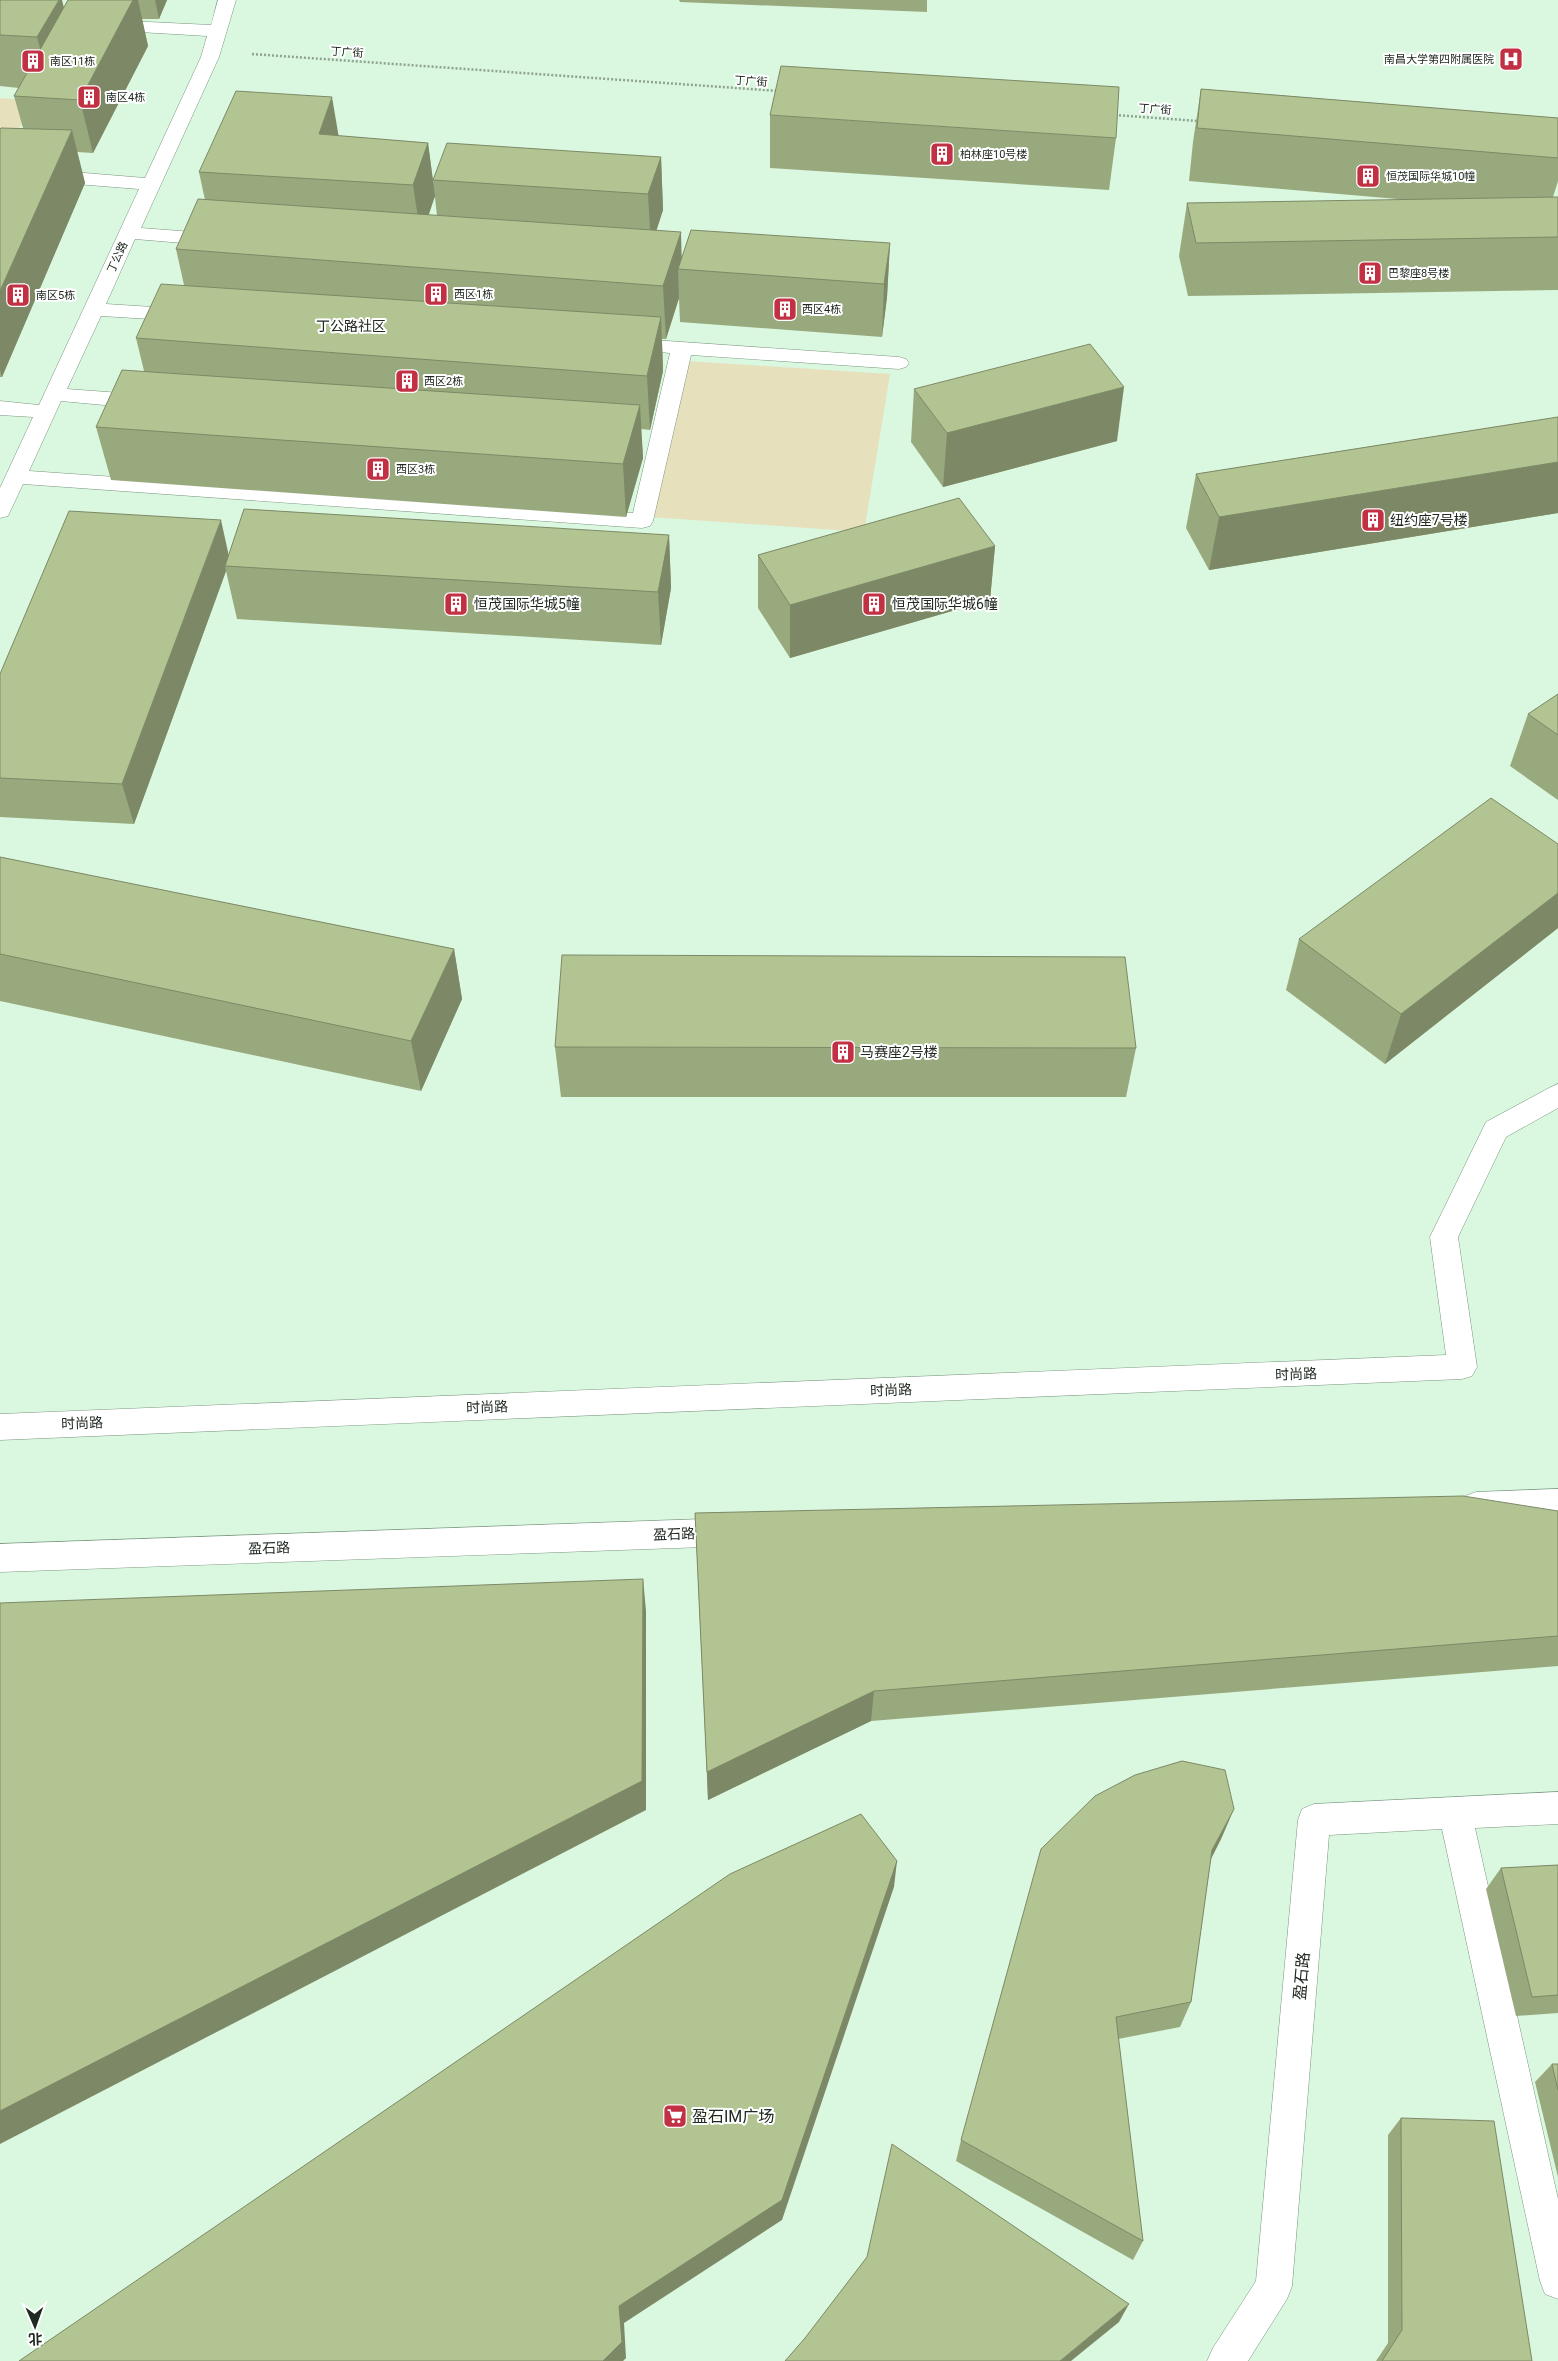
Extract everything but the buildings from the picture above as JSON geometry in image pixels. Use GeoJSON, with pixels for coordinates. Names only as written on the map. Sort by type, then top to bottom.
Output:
{"type":"FeatureCollection","features":[{"type":"Feature","properties":{"kind":"street","name":"丁公路"},"geometry":{"type":"LineString","coordinates":[[0,511],[212,51],[227,0]]}},
{"type":"Feature","properties":{"kind":"street"},"geometry":{"type":"LineString","coordinates":[[85,24],[218,31]]}},
{"type":"Feature","properties":{"kind":"street"},"geometry":{"type":"LineString","coordinates":[[0,172],[151,184]]}},
{"type":"Feature","properties":{"kind":"street"},"geometry":{"type":"LineString","coordinates":[[128,233],[238,242]]}},
{"type":"Feature","properties":{"kind":"street"},"geometry":{"type":"LineString","coordinates":[[93,309],[203,316]]}},
{"type":"Feature","properties":{"kind":"street"},"geometry":{"type":"LineString","coordinates":[[602,343],[899,363]]}},
{"type":"Feature","properties":{"kind":"street"},"geometry":{"type":"LineString","coordinates":[[16,477],[642,521],[650,442],[682,348]]}},
{"type":"Feature","properties":{"kind":"street"},"geometry":{"type":"LineString","coordinates":[[0,408],[50,403],[163,403]]}},
{"type":"Feature","properties":{"kind":"street","name":"时尚路"},"geometry":{"type":"LineString","coordinates":[[0,1426],[1462,1367],[1444,1237],[1496,1130],[1558,1095]]}},
{"type":"Feature","properties":{"kind":"street"},"geometry":{"type":"LineString","coordinates":[[1448,1506],[1558,1502]]}},
{"type":"Feature","properties":{"kind":"street","name":"盈石路"},"geometry":{"type":"LineString","coordinates":[[0,1558],[759,1531]]}},
{"type":"Feature","properties":{"kind":"street","name":"盈石路"},"geometry":{"type":"LineString","coordinates":[[1226,2361],[1274,2286],[1314,1820],[1558,1808]]}},
{"type":"Feature","properties":{"kind":"street"},"geometry":{"type":"LineString","coordinates":[[1455,1813],[1558,2281]]}},
{"type":"Feature","properties":{"kind":"path","name":"丁广街"},"geometry":{"type":"LineString","coordinates":[[212,51],[780,92]]}},
{"type":"Feature","properties":{"kind":"path","name":"丁广街"},"geometry":{"type":"LineString","coordinates":[[1109,115],[1199,121]]}},
{"type":"Feature","properties":{"kind":"shaded area"},"geometry":{"type":"Polygon","coordinates":[[[0,98],[35,101],[0,162],[0,98]]]}},
{"type":"Feature","properties":{"kind":"shaded area"},"geometry":{"type":"Polygon","coordinates":[[[686,361],[890,374],[864,532],[650,517],[686,361]]]}},
{"type":"Feature","properties":{"kind":"place","name":"南昌大学第四附属医院"},"geometry":{"type":"Point","coordinates":[1511,59]}},
{"type":"Feature","properties":{"kind":"place","name":"南区11栋"},"geometry":{"type":"Point","coordinates":[33,61]}},
{"type":"Feature","properties":{"kind":"place","name":"南区4栋"},"geometry":{"type":"Point","coordinates":[89,97]}},
{"type":"Feature","properties":{"kind":"place","name":"柏林座10号楼"},"geometry":{"type":"Point","coordinates":[942,154]}},
{"type":"Feature","properties":{"kind":"place","name":"恒茂国际华城10幢"},"geometry":{"type":"Point","coordinates":[1368,176]}},
{"type":"Feature","properties":{"kind":"place","name":"巴黎座8号楼"},"geometry":{"type":"Point","coordinates":[1370,273]}},
{"type":"Feature","properties":{"kind":"place","name":"西区1栋"},"geometry":{"type":"Point","coordinates":[436,294]}},
{"type":"Feature","properties":{"kind":"place","name":"南区5栋"},"geometry":{"type":"Point","coordinates":[18,295]}},
{"type":"Feature","properties":{"kind":"place","name":"西区4栋"},"geometry":{"type":"Point","coordinates":[785,309]}},
{"type":"Feature","properties":{"kind":"place","name":"西区2栋"},"geometry":{"type":"Point","coordinates":[407,381]}},
{"type":"Feature","properties":{"kind":"place","name":"西区3栋"},"geometry":{"type":"Point","coordinates":[378,469]}},
{"type":"Feature","properties":{"kind":"place","name":"纽约座7号楼"},"geometry":{"type":"Point","coordinates":[1373,520]}},
{"type":"Feature","properties":{"kind":"place","name":"恒茂国际华城5幢"},"geometry":{"type":"Point","coordinates":[456,604]}},
{"type":"Feature","properties":{"kind":"place","name":"恒茂国际华城6幢"},"geometry":{"type":"Point","coordinates":[874,604]}},
{"type":"Feature","properties":{"kind":"place","name":"马赛座2号楼"},"geometry":{"type":"Point","coordinates":[843,1052]}},
{"type":"Feature","properties":{"kind":"place","name":"盈石IM广场"},"geometry":{"type":"Point","coordinates":[675,2116]}},
{"type":"Feature","properties":{"kind":"district","name":"丁公路社区"},"geometry":{"type":"Point","coordinates":[351,326]}}]}
